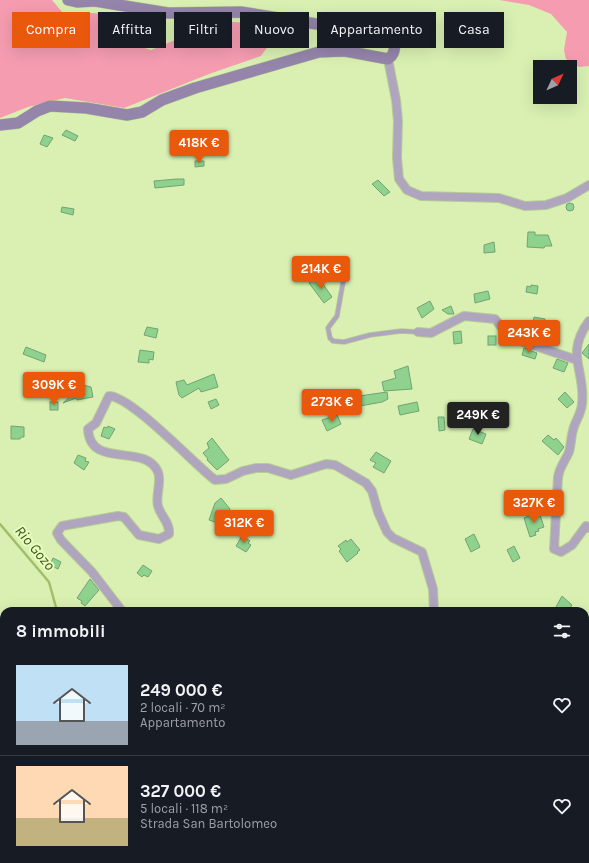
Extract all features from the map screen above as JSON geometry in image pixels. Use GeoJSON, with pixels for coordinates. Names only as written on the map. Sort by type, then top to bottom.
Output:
{"type":"FeatureCollection","features":[{"type":"Feature","properties":{"kind":"main road"},"geometry":{"type":"LineString","coordinates":[[0,125],[18,123],[37,111],[50,106],[71,106],[127,115],[142,112],[162,100],[196,88],[319,52],[345,51],[388,59],[392,56],[395,45],[386,34],[241,12],[168,13],[95,1],[77,2],[68,0]]}},
{"type":"Feature","properties":{"kind":"street"},"geometry":{"type":"LineString","coordinates":[[388,59],[396,100],[398,121],[397,158],[399,179],[407,190],[421,196],[499,198],[525,206],[546,206],[567,198],[589,185]]}},
{"type":"Feature","properties":{"kind":"street"},"geometry":{"type":"LineString","coordinates":[[418,332],[431,333],[464,316],[495,319],[509,338],[577,360]]}},
{"type":"Feature","properties":{"kind":"street"},"geometry":{"type":"LineString","coordinates":[[589,321],[578,338],[577,360],[582,392],[582,405],[580,418],[573,429],[568,452],[560,466],[558,477],[554,549],[561,552],[572,545],[586,526],[589,528]]}},
{"type":"Feature","properties":{"kind":"street"},"geometry":{"type":"LineString","coordinates":[[119,607],[92,572],[61,540],[57,533],[62,526],[118,516],[124,517],[139,535],[159,538],[169,534],[170,526],[161,514],[157,504],[158,473],[153,465],[131,455],[109,454],[97,449],[88,437],[88,429],[96,423],[109,396],[115,396],[138,412],[180,447],[204,472],[215,480],[226,479],[243,471],[256,468],[268,468],[291,475],[326,464],[334,465],[366,483],[372,491],[378,512],[387,532],[393,538],[422,552],[434,589],[434,607]]}},
{"type":"Feature","properties":{"kind":"lane"},"geometry":{"type":"LineString","coordinates":[[344,277],[337,316],[328,328],[330,338],[333,341],[344,342],[370,335],[401,330],[418,332]]}},
{"type":"Feature","properties":{"kind":"shaded area"},"geometry":{"type":"Polygon","coordinates":[[[0,0],[52,0],[62,12],[12,12],[12,48],[90,48],[91,13],[98,13],[98,48],[145,48],[151,50],[156,48],[166,48],[166,44],[174,40],[174,48],[232,48],[232,22],[240,22],[240,48],[267,48],[261,56],[209,74],[124,108],[65,98],[28,107],[0,118],[0,0]]]}},
{"type":"Feature","properties":{"kind":"shaded area"},"geometry":{"type":"Polygon","coordinates":[[[499,0],[589,0],[589,66],[579,67],[577,66],[577,60],[566,59],[564,50],[567,32],[551,14],[529,5],[499,0]]]}},
{"type":"Feature","properties":{"kind":"building"},"geometry":{"type":"Polygon","coordinates":[[[66,130],[78,136],[75,141],[62,135],[66,130]]]}},
{"type":"Feature","properties":{"kind":"building"},"geometry":{"type":"Polygon","coordinates":[[[44,135],[53,138],[47,147],[40,144],[44,135]]]}},
{"type":"Feature","properties":{"kind":"building"},"geometry":{"type":"Polygon","coordinates":[[[195,161],[204,161],[204,166],[195,167],[195,161]]]}},
{"type":"Feature","properties":{"kind":"building"},"geometry":{"type":"Polygon","coordinates":[[[184,179],[184,185],[155,188],[154,181],[184,179]]]}},
{"type":"Feature","properties":{"kind":"building"},"geometry":{"type":"Polygon","coordinates":[[[378,180],[390,192],[384,196],[372,184],[378,180]]]}},
{"type":"Feature","properties":{"kind":"building"},"geometry":{"type":"Polygon","coordinates":[[[570,203],[573,204],[573,210],[570,211],[567,210],[566,207],[567,204],[570,203]]]}},
{"type":"Feature","properties":{"kind":"building"},"geometry":{"type":"Polygon","coordinates":[[[62,207],[74,209],[73,215],[61,212],[62,207]]]}},
{"type":"Feature","properties":{"kind":"building"},"geometry":{"type":"Polygon","coordinates":[[[528,232],[535,232],[535,235],[548,235],[552,246],[545,246],[544,248],[527,247],[528,232]]]}},
{"type":"Feature","properties":{"kind":"building"},"geometry":{"type":"Polygon","coordinates":[[[494,242],[495,252],[484,253],[484,245],[494,242]]]}},
{"type":"Feature","properties":{"kind":"building"},"geometry":{"type":"Polygon","coordinates":[[[318,277],[332,297],[324,303],[309,283],[318,277]]]}},
{"type":"Feature","properties":{"kind":"building"},"geometry":{"type":"Polygon","coordinates":[[[531,285],[538,286],[537,294],[526,292],[527,286],[531,287],[531,285]]]}},
{"type":"Feature","properties":{"kind":"building"},"geometry":{"type":"Polygon","coordinates":[[[488,291],[490,299],[475,303],[474,294],[488,291]]]}},
{"type":"Feature","properties":{"kind":"building"},"geometry":{"type":"Polygon","coordinates":[[[430,301],[434,309],[422,318],[417,308],[430,301]]]}},
{"type":"Feature","properties":{"kind":"building"},"geometry":{"type":"Polygon","coordinates":[[[451,306],[454,314],[448,314],[442,310],[451,306]]]}},
{"type":"Feature","properties":{"kind":"building"},"geometry":{"type":"Polygon","coordinates":[[[534,317],[545,319],[544,326],[533,324],[534,317]]]}},
{"type":"Feature","properties":{"kind":"building"},"geometry":{"type":"Polygon","coordinates":[[[147,327],[158,329],[156,338],[144,335],[147,327]]]}},
{"type":"Feature","properties":{"kind":"building"},"geometry":{"type":"Polygon","coordinates":[[[461,331],[462,343],[454,344],[453,332],[461,331]]]}},
{"type":"Feature","properties":{"kind":"building"},"geometry":{"type":"Polygon","coordinates":[[[488,336],[496,336],[496,345],[488,345],[488,336]]]}},
{"type":"Feature","properties":{"kind":"building"},"geometry":{"type":"Polygon","coordinates":[[[589,344],[589,359],[582,353],[589,344]]]}},
{"type":"Feature","properties":{"kind":"building"},"geometry":{"type":"Polygon","coordinates":[[[26,347],[46,355],[44,362],[23,354],[26,347]]]}},
{"type":"Feature","properties":{"kind":"building"},"geometry":{"type":"Polygon","coordinates":[[[524,348],[537,353],[535,359],[522,355],[524,348]]]}},
{"type":"Feature","properties":{"kind":"building"},"geometry":{"type":"Polygon","coordinates":[[[140,350],[154,352],[153,360],[149,359],[149,363],[138,362],[140,350]]]}},
{"type":"Feature","properties":{"kind":"building"},"geometry":{"type":"Polygon","coordinates":[[[557,359],[568,363],[564,372],[553,368],[557,359]]]}},
{"type":"Feature","properties":{"kind":"building"},"geometry":{"type":"Polygon","coordinates":[[[408,366],[412,389],[384,391],[382,382],[396,378],[394,371],[408,366]]]}},
{"type":"Feature","properties":{"kind":"building"},"geometry":{"type":"Polygon","coordinates":[[[214,374],[218,387],[201,392],[199,388],[182,398],[179,395],[176,382],[184,380],[187,385],[214,374]]]}},
{"type":"Feature","properties":{"kind":"building"},"geometry":{"type":"Polygon","coordinates":[[[83,385],[91,387],[93,397],[77,400],[76,398],[63,403],[83,385]]]}},
{"type":"Feature","properties":{"kind":"building"},"geometry":{"type":"Polygon","coordinates":[[[387,392],[388,399],[382,402],[360,406],[359,396],[387,392]]]}},
{"type":"Feature","properties":{"kind":"building"},"geometry":{"type":"Polygon","coordinates":[[[565,392],[574,402],[567,408],[558,399],[565,392]]]}},
{"type":"Feature","properties":{"kind":"building"},"geometry":{"type":"Polygon","coordinates":[[[216,399],[219,405],[211,409],[208,402],[216,399]]]}},
{"type":"Feature","properties":{"kind":"building"},"geometry":{"type":"Polygon","coordinates":[[[50,402],[58,402],[58,410],[50,410],[50,402]]]}},
{"type":"Feature","properties":{"kind":"building"},"geometry":{"type":"Polygon","coordinates":[[[417,402],[419,411],[400,415],[398,406],[417,402]]]}},
{"type":"Feature","properties":{"kind":"building"},"geometry":{"type":"Polygon","coordinates":[[[337,415],[341,424],[327,431],[322,420],[337,415]]]}},
{"type":"Feature","properties":{"kind":"building"},"geometry":{"type":"Polygon","coordinates":[[[438,417],[444,417],[445,430],[439,431],[438,417]]]}},
{"type":"Feature","properties":{"kind":"building"},"geometry":{"type":"Polygon","coordinates":[[[11,426],[24,427],[24,437],[21,437],[20,439],[11,439],[11,426]]]}},
{"type":"Feature","properties":{"kind":"building"},"geometry":{"type":"Polygon","coordinates":[[[108,426],[115,429],[109,439],[101,436],[104,427],[107,428],[108,426]]]}},
{"type":"Feature","properties":{"kind":"building"},"geometry":{"type":"Polygon","coordinates":[[[473,429],[486,434],[482,444],[469,439],[473,429]]]}},
{"type":"Feature","properties":{"kind":"building"},"geometry":{"type":"Polygon","coordinates":[[[548,435],[554,440],[556,438],[564,447],[558,455],[542,441],[548,435]]]}},
{"type":"Feature","properties":{"kind":"building"},"geometry":{"type":"Polygon","coordinates":[[[212,438],[229,460],[217,470],[207,460],[208,459],[203,453],[209,448],[207,443],[212,438]]]}},
{"type":"Feature","properties":{"kind":"building"},"geometry":{"type":"Polygon","coordinates":[[[376,452],[391,461],[384,473],[373,467],[376,463],[370,460],[376,452]]]}},
{"type":"Feature","properties":{"kind":"building"},"geometry":{"type":"Polygon","coordinates":[[[78,455],[86,458],[85,461],[89,462],[84,470],[74,463],[78,455]]]}},
{"type":"Feature","properties":{"kind":"building"},"geometry":{"type":"Polygon","coordinates":[[[221,498],[230,509],[220,524],[209,520],[215,503],[221,498]]]}},
{"type":"Feature","properties":{"kind":"building"},"geometry":{"type":"Polygon","coordinates":[[[539,512],[544,527],[535,532],[536,535],[530,537],[524,518],[539,512]]]}},
{"type":"Feature","properties":{"kind":"building"},"geometry":{"type":"Polygon","coordinates":[[[474,534],[480,547],[471,552],[465,539],[474,534]]]}},
{"type":"Feature","properties":{"kind":"building"},"geometry":{"type":"Polygon","coordinates":[[[242,536],[250,541],[248,543],[251,545],[246,552],[236,546],[242,536]]]}},
{"type":"Feature","properties":{"kind":"building"},"geometry":{"type":"Polygon","coordinates":[[[351,539],[360,550],[347,562],[339,551],[341,549],[338,546],[346,540],[347,542],[351,539]]]}},
{"type":"Feature","properties":{"kind":"building"},"geometry":{"type":"Polygon","coordinates":[[[514,546],[520,558],[513,562],[507,550],[514,546]]]}},
{"type":"Feature","properties":{"kind":"building"},"geometry":{"type":"Polygon","coordinates":[[[53,558],[61,562],[58,569],[50,565],[53,558]]]}},
{"type":"Feature","properties":{"kind":"building"},"geometry":{"type":"Polygon","coordinates":[[[143,565],[152,571],[148,577],[144,575],[142,577],[137,573],[143,565]]]}},
{"type":"Feature","properties":{"kind":"building"},"geometry":{"type":"Polygon","coordinates":[[[90,579],[99,590],[85,606],[81,603],[82,601],[77,598],[90,579]]]}},
{"type":"Feature","properties":{"kind":"building"},"geometry":{"type":"Polygon","coordinates":[[[562,596],[572,605],[571,607],[556,607],[562,596]]]}},
{"type":"Feature","properties":{"kind":"waterway","name":"Rio Gozo"},"geometry":{"type":"LineString","coordinates":[[0,524],[49,582],[56,607]]}}]}
